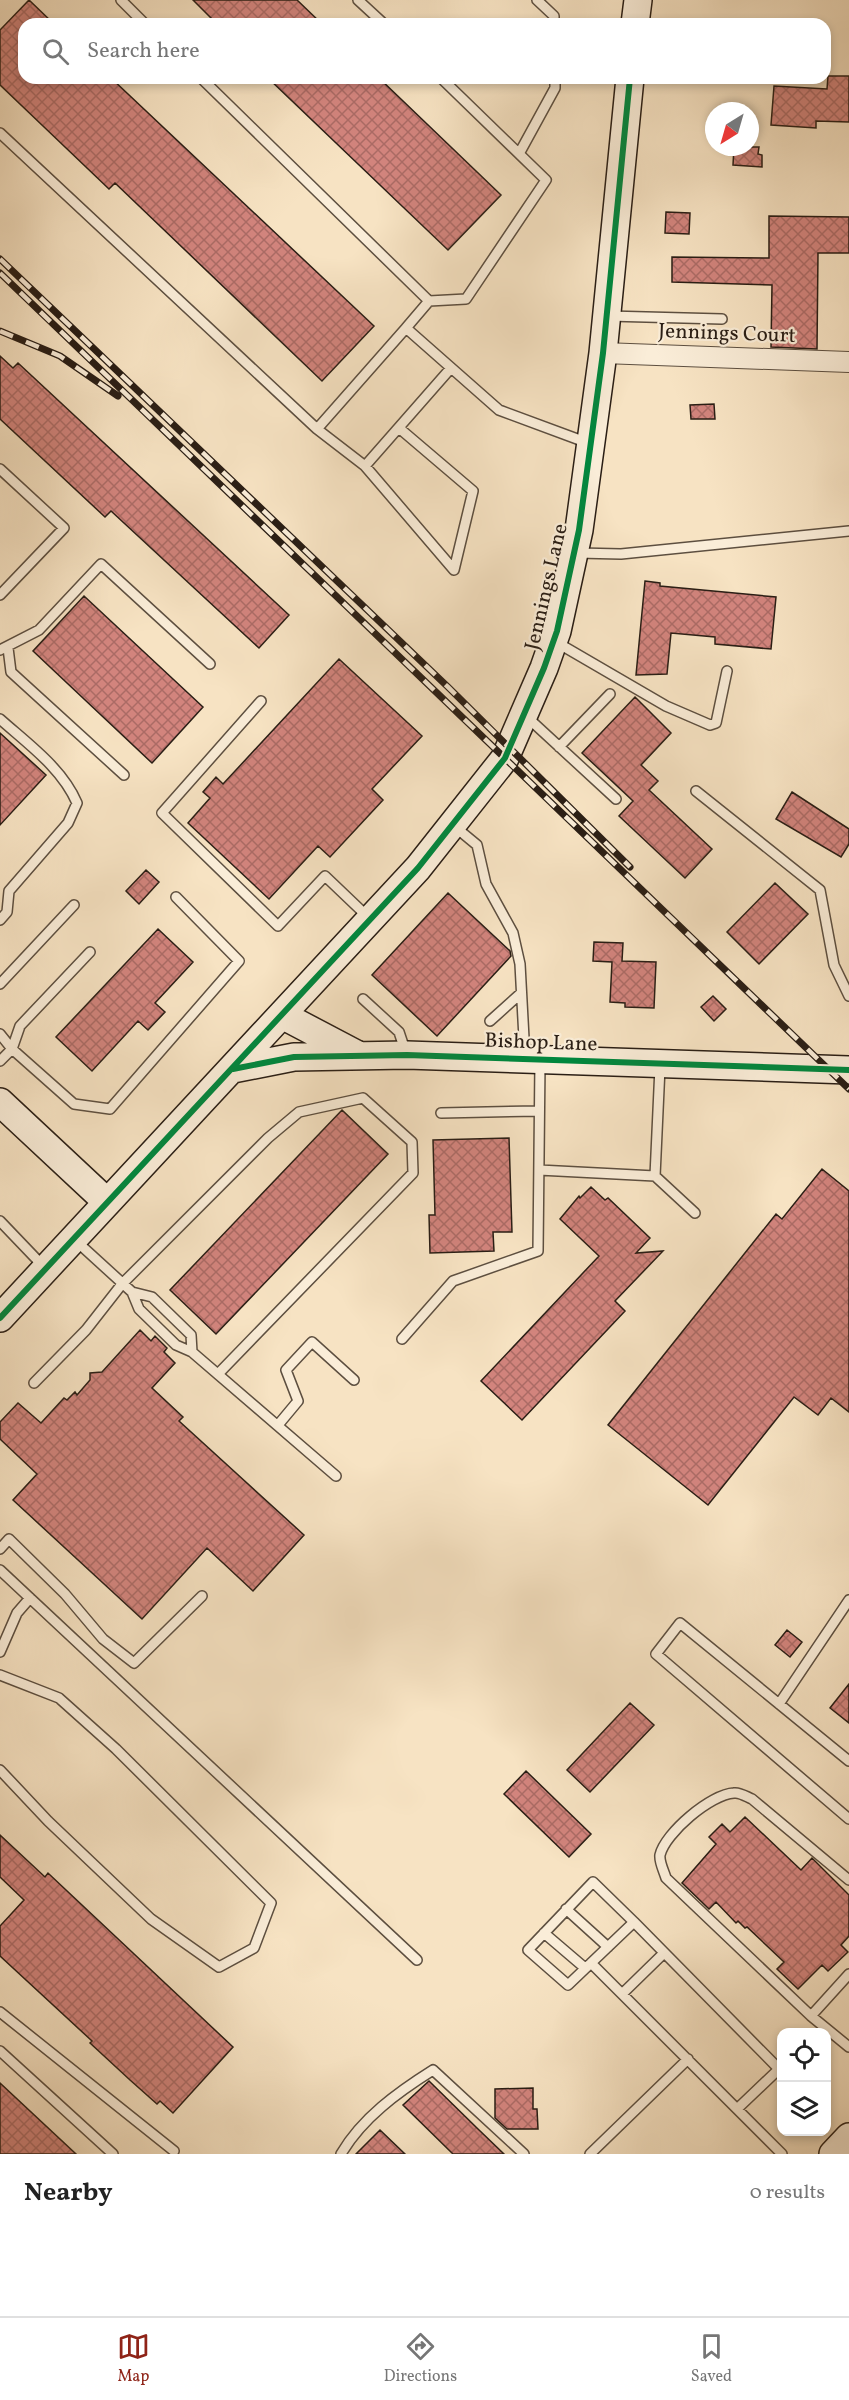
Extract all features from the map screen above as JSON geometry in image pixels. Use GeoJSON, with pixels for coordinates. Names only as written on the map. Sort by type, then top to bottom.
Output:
{"type":"FeatureCollection","features":[{"type":"Feature","properties":{"kind":"street"},"geometry":{"type":"LineString","coordinates":[[636,18],[638,0]]}},
{"type":"Feature","properties":{"kind":"street","name":"Jennings Lane"},"geometry":{"type":"LineString","coordinates":[[282,1015],[454,826],[505,758],[525,715],[554,640],[575,552],[591,443],[603,353],[629,84]]}},
{"type":"Feature","properties":{"kind":"street","name":"Jennings Court"},"geometry":{"type":"LineString","coordinates":[[603,353],[849,362]]}},
{"type":"Feature","properties":{"kind":"street"},"geometry":{"type":"LineString","coordinates":[[0,1318],[282,1015]]}},
{"type":"Feature","properties":{"kind":"street","name":"Bishop Lane"},"geometry":{"type":"LineString","coordinates":[[282,1015],[362,1056]]}},
{"type":"Feature","properties":{"kind":"street","name":"Bishop Lane"},"geometry":{"type":"LineString","coordinates":[[233,1069],[294,1058],[406,1055],[849,1070]]}},
{"type":"Feature","properties":{"kind":"street"},"geometry":{"type":"LineString","coordinates":[[0,1102],[108,1202]]}},
{"type":"Feature","properties":{"kind":"street"},"geometry":{"type":"LineString","coordinates":[[833,2154],[849,2137]]}},
{"type":"Feature","properties":{"kind":"lane"},"geometry":{"type":"LineString","coordinates":[[121,0],[139,18]]}},
{"type":"Feature","properties":{"kind":"lane"},"geometry":{"type":"LineString","coordinates":[[358,0],[378,18]]}},
{"type":"Feature","properties":{"kind":"lane"},"geometry":{"type":"LineString","coordinates":[[537,0],[554,18]]}},
{"type":"Feature","properties":{"kind":"lane"},"geometry":{"type":"LineString","coordinates":[[207,84],[429,301]]}},
{"type":"Feature","properties":{"kind":"lane"},"geometry":{"type":"LineString","coordinates":[[317,429],[429,301],[466,299],[546,180],[520,152],[447,84]]}},
{"type":"Feature","properties":{"kind":"lane"},"geometry":{"type":"LineString","coordinates":[[520,152],[555,88],[555,84]]}},
{"type":"Feature","properties":{"kind":"lane"},"geometry":{"type":"LineString","coordinates":[[0,133],[317,429],[365,466],[454,570],[473,491],[399,428]]}},
{"type":"Feature","properties":{"kind":"lane"},"geometry":{"type":"LineString","coordinates":[[606,316],[723,320]]}},
{"type":"Feature","properties":{"kind":"lane"},"geometry":{"type":"LineString","coordinates":[[406,328],[499,410],[591,443]]}},
{"type":"Feature","properties":{"kind":"lane"},"geometry":{"type":"LineString","coordinates":[[365,466],[452,368]]}},
{"type":"Feature","properties":{"kind":"lane"},"geometry":{"type":"LineString","coordinates":[[0,469],[64,528],[0,595]]}},
{"type":"Feature","properties":{"kind":"lane"},"geometry":{"type":"LineString","coordinates":[[575,552],[621,555],[849,531]]}},
{"type":"Feature","properties":{"kind":"lane"},"geometry":{"type":"LineString","coordinates":[[124,775],[11,672],[4,649],[39,630],[101,564],[210,664]]}},
{"type":"Feature","properties":{"kind":"lane"},"geometry":{"type":"LineString","coordinates":[[554,640],[666,706],[710,725],[716,723],[727,671]]}},
{"type":"Feature","properties":{"kind":"lane"},"geometry":{"type":"LineString","coordinates":[[559,747],[610,694]]}},
{"type":"Feature","properties":{"kind":"lane"},"geometry":{"type":"LineString","coordinates":[[261,701],[162,813],[278,926],[325,876],[371,919]]}},
{"type":"Feature","properties":{"kind":"lane"},"geometry":{"type":"LineString","coordinates":[[525,715],[616,799]]}},
{"type":"Feature","properties":{"kind":"lane"},"geometry":{"type":"LineString","coordinates":[[0,719],[55,769],[70,786],[77,803],[68,823],[9,891],[7,912],[0,920]]}},
{"type":"Feature","properties":{"kind":"lane"},"geometry":{"type":"LineString","coordinates":[[696,791],[820,890],[834,965],[849,996]]}},
{"type":"Feature","properties":{"kind":"lane"},"geometry":{"type":"LineString","coordinates":[[402,1339],[453,1281],[538,1251],[538,1111],[533,1059],[520,994],[520,964],[513,933],[486,885],[477,846],[454,826]]}},
{"type":"Feature","properties":{"kind":"lane"},"geometry":{"type":"LineString","coordinates":[[0,1034],[12,1049],[74,1104],[110,1108],[239,961],[176,897]]}},
{"type":"Feature","properties":{"kind":"lane"},"geometry":{"type":"LineString","coordinates":[[0,984],[74,905]]}},
{"type":"Feature","properties":{"kind":"lane"},"geometry":{"type":"LineString","coordinates":[[0,1061],[12,1049],[20,1026],[90,952]]}},
{"type":"Feature","properties":{"kind":"lane"},"geometry":{"type":"LineString","coordinates":[[490,1021],[520,994]]}},
{"type":"Feature","properties":{"kind":"lane"},"geometry":{"type":"LineString","coordinates":[[363,999],[399,1032],[406,1055]]}},
{"type":"Feature","properties":{"kind":"lane"},"geometry":{"type":"LineString","coordinates":[[655,1176],[660,1064]]}},
{"type":"Feature","properties":{"kind":"lane"},"geometry":{"type":"LineString","coordinates":[[34,1383],[86,1330],[122,1284],[268,1138],[299,1112],[363,1098],[412,1142],[413,1173],[218,1374]]}},
{"type":"Feature","properties":{"kind":"lane"},"geometry":{"type":"LineString","coordinates":[[441,1113],[538,1111]]}},
{"type":"Feature","properties":{"kind":"lane"},"geometry":{"type":"LineString","coordinates":[[539,1170],[655,1176],[695,1213]]}},
{"type":"Feature","properties":{"kind":"lane"},"geometry":{"type":"LineString","coordinates":[[0,1221],[45,1269]]}},
{"type":"Feature","properties":{"kind":"lane"},"geometry":{"type":"LineString","coordinates":[[73,1239],[132,1292],[152,1297],[191,1335],[192,1352]]}},
{"type":"Feature","properties":{"kind":"lane"},"geometry":{"type":"LineString","coordinates":[[132,1292],[139,1309],[176,1345],[192,1352],[336,1476]]}},
{"type":"Feature","properties":{"kind":"lane"},"geometry":{"type":"LineString","coordinates":[[278,1425],[298,1401],[286,1370],[312,1342],[354,1380]]}},
{"type":"Feature","properties":{"kind":"lane"},"geometry":{"type":"LineString","coordinates":[[0,1549],[9,1539],[65,1594],[103,1639],[134,1662],[202,1596]]}},
{"type":"Feature","properties":{"kind":"lane"},"geometry":{"type":"LineString","coordinates":[[0,1570],[417,1960]]}},
{"type":"Feature","properties":{"kind":"lane"},"geometry":{"type":"LineString","coordinates":[[0,1652],[16,1613],[30,1598]]}},
{"type":"Feature","properties":{"kind":"lane"},"geometry":{"type":"LineString","coordinates":[[779,1704],[849,1600]]}},
{"type":"Feature","properties":{"kind":"lane"},"geometry":{"type":"LineString","coordinates":[[849,1761],[680,1623],[656,1654],[849,1819]]}},
{"type":"Feature","properties":{"kind":"lane"},"geometry":{"type":"LineString","coordinates":[[0,1675],[59,1698],[132,1765],[271,1903],[254,1948],[219,1966],[160,1925],[48,1821],[0,1770]]}},
{"type":"Feature","properties":{"kind":"lane"},"geometry":{"type":"LineString","coordinates":[[849,1880],[752,1799],[736,1792],[720,1796],[698,1809],[664,1844],[659,1858],[666,1878],[811,2016],[849,2047]]}},
{"type":"Feature","properties":{"kind":"lane"},"geometry":{"type":"LineString","coordinates":[[634,1922],[568,1985],[528,1950],[592,1882],[634,1922],[779,2068],[737,2109]]}},
{"type":"Feature","properties":{"kind":"lane"},"geometry":{"type":"LineString","coordinates":[[566,1910],[608,1947]]}},
{"type":"Feature","properties":{"kind":"lane"},"geometry":{"type":"LineString","coordinates":[[544,1933],[588,1965],[622,1994],[782,2154]]}},
{"type":"Feature","properties":{"kind":"lane"},"geometry":{"type":"LineString","coordinates":[[622,1994],[664,1953]]}},
{"type":"Feature","properties":{"kind":"lane"},"geometry":{"type":"LineString","coordinates":[[811,2016],[849,1974]]}},
{"type":"Feature","properties":{"kind":"lane"},"geometry":{"type":"LineString","coordinates":[[0,2012],[174,2151]]}},
{"type":"Feature","properties":{"kind":"lane"},"geometry":{"type":"LineString","coordinates":[[0,2051],[113,2154]]}},
{"type":"Feature","properties":{"kind":"lane"},"geometry":{"type":"LineString","coordinates":[[590,2154],[688,2059]]}},
{"type":"Feature","properties":{"kind":"lane"},"geometry":{"type":"LineString","coordinates":[[341,2154],[348,2141],[398,2092],[433,2070],[524,2154]]}},
{"type":"Feature","properties":{"kind":"building"},"geometry":{"type":"Polygon","coordinates":[[[29,0],[48,18],[18,18],[18,84],[117,84],[374,326],[322,381],[115,183],[109,189],[0,85],[0,30],[29,0]]]}},
{"type":"Feature","properties":{"kind":"building"},"geometry":{"type":"Polygon","coordinates":[[[193,0],[297,0],[316,18],[211,18],[193,0]]]}},
{"type":"Feature","properties":{"kind":"building"},"geometry":{"type":"Polygon","coordinates":[[[831,76],[849,76],[849,122],[816,121],[816,128],[771,125],[774,86],[827,89],[827,84],[831,84],[831,76]]]}},
{"type":"Feature","properties":{"kind":"building"},"geometry":{"type":"Polygon","coordinates":[[[274,84],[385,84],[501,195],[448,250],[274,84]]]}},
{"type":"Feature","properties":{"kind":"building"},"geometry":{"type":"Polygon","coordinates":[[[762,155],[762,167],[733,165],[734,156],[762,155]]]}},
{"type":"Feature","properties":{"kind":"building"},"geometry":{"type":"Polygon","coordinates":[[[666,212],[690,213],[689,234],[665,233],[666,212]]]}},
{"type":"Feature","properties":{"kind":"building"},"geometry":{"type":"Polygon","coordinates":[[[769,216],[849,217],[849,253],[818,253],[817,349],[771,347],[772,285],[672,282],[672,257],[769,258],[769,216]]]}},
{"type":"Feature","properties":{"kind":"building"},"geometry":{"type":"Polygon","coordinates":[[[0,356],[13,368],[18,363],[289,615],[259,648],[111,511],[105,517],[0,419],[0,356]]]}},
{"type":"Feature","properties":{"kind":"building"},"geometry":{"type":"Polygon","coordinates":[[[714,404],[715,419],[691,419],[690,405],[714,404]]]}},
{"type":"Feature","properties":{"kind":"building"},"geometry":{"type":"Polygon","coordinates":[[[645,581],[660,583],[660,586],[776,597],[771,649],[715,644],[715,637],[671,633],[667,674],[636,675],[645,581]]]}},
{"type":"Feature","properties":{"kind":"building"},"geometry":{"type":"Polygon","coordinates":[[[84,596],[203,707],[152,763],[33,651],[84,596]]]}},
{"type":"Feature","properties":{"kind":"building"},"geometry":{"type":"Polygon","coordinates":[[[339,659],[422,736],[372,789],[383,800],[330,857],[318,846],[269,899],[188,823],[210,798],[203,792],[216,777],[223,784],[339,659]]]}},
{"type":"Feature","properties":{"kind":"building"},"geometry":{"type":"Polygon","coordinates":[[[635,697],[671,733],[641,765],[658,781],[649,790],[712,849],[685,878],[619,816],[633,801],[582,753],[635,697]]]}},
{"type":"Feature","properties":{"kind":"building"},"geometry":{"type":"Polygon","coordinates":[[[0,733],[46,775],[0,825],[0,733]]]}},
{"type":"Feature","properties":{"kind":"building"},"geometry":{"type":"Polygon","coordinates":[[[792,792],[849,829],[849,844],[841,857],[776,819],[792,792]]]}},
{"type":"Feature","properties":{"kind":"building"},"geometry":{"type":"Polygon","coordinates":[[[146,870],[159,882],[139,904],[126,891],[146,870]]]}},
{"type":"Feature","properties":{"kind":"building"},"geometry":{"type":"Polygon","coordinates":[[[775,883],[808,914],[759,964],[727,932],[775,883]]]}},
{"type":"Feature","properties":{"kind":"building"},"geometry":{"type":"Polygon","coordinates":[[[448,893],[510,951],[511,956],[437,1036],[372,975],[448,893]]]}},
{"type":"Feature","properties":{"kind":"building"},"geometry":{"type":"Polygon","coordinates":[[[158,929],[193,962],[155,1003],[165,1012],[148,1030],[138,1021],[92,1071],[56,1037],[158,929]]]}},
{"type":"Feature","properties":{"kind":"building"},"geometry":{"type":"Polygon","coordinates":[[[594,942],[623,943],[622,961],[656,962],[654,1008],[625,1007],[625,1003],[610,1002],[612,962],[593,961],[594,942]]]}},
{"type":"Feature","properties":{"kind":"building"},"geometry":{"type":"Polygon","coordinates":[[[713,996],[726,1009],[714,1021],[701,1007],[713,996]]]}},
{"type":"Feature","properties":{"kind":"building"},"geometry":{"type":"Polygon","coordinates":[[[342,1110],[388,1154],[216,1334],[170,1290],[342,1110]]]}},
{"type":"Feature","properties":{"kind":"building"},"geometry":{"type":"Polygon","coordinates":[[[509,1138],[512,1232],[493,1232],[494,1251],[430,1253],[429,1215],[435,1215],[433,1140],[509,1138]]]}},
{"type":"Feature","properties":{"kind":"building"},"geometry":{"type":"Polygon","coordinates":[[[822,1169],[849,1191],[849,1412],[831,1398],[818,1415],[794,1397],[708,1505],[608,1425],[776,1214],[782,1219],[822,1169]]]}},
{"type":"Feature","properties":{"kind":"building"},"geometry":{"type":"Polygon","coordinates":[[[591,1187],[605,1200],[608,1198],[650,1238],[636,1253],[663,1251],[615,1301],[625,1311],[522,1420],[481,1381],[599,1256],[560,1219],[579,1196],[580,1198],[591,1187]]]}},
{"type":"Feature","properties":{"kind":"building"},"geometry":{"type":"Polygon","coordinates":[[[140,1330],[151,1341],[155,1336],[167,1348],[164,1352],[175,1363],[152,1388],[183,1417],[179,1421],[304,1535],[253,1591],[207,1548],[142,1619],[13,1500],[37,1474],[0,1439],[0,1422],[18,1403],[41,1423],[64,1398],[67,1400],[75,1392],[77,1395],[90,1380],[90,1373],[102,1372],[140,1330]]]}},
{"type":"Feature","properties":{"kind":"building"},"geometry":{"type":"Polygon","coordinates":[[[787,1630],[802,1642],[790,1657],[775,1645],[787,1630]]]}},
{"type":"Feature","properties":{"kind":"building"},"geometry":{"type":"Polygon","coordinates":[[[849,1684],[849,1723],[830,1708],[849,1684]]]}},
{"type":"Feature","properties":{"kind":"building"},"geometry":{"type":"Polygon","coordinates":[[[630,1703],[654,1725],[590,1792],[567,1770],[630,1703]]]}},
{"type":"Feature","properties":{"kind":"building"},"geometry":{"type":"Polygon","coordinates":[[[526,1771],[591,1834],[569,1857],[504,1794],[526,1771]]]}},
{"type":"Feature","properties":{"kind":"building"},"geometry":{"type":"Polygon","coordinates":[[[745,1817],[801,1870],[812,1858],[849,1895],[849,1936],[841,1945],[848,1952],[828,1971],[822,1965],[798,1989],[777,1969],[784,1962],[747,1927],[745,1928],[738,1921],[736,1923],[716,1902],[709,1909],[682,1883],[716,1844],[709,1837],[722,1824],[730,1832],[745,1817]]]}},
{"type":"Feature","properties":{"kind":"building"},"geometry":{"type":"Polygon","coordinates":[[[0,1835],[45,1877],[48,1873],[233,2047],[173,2113],[160,2101],[157,2104],[130,2080],[90,2043],[92,2041],[0,1956],[0,1926],[24,1900],[0,1877],[0,1835]]]}},
{"type":"Feature","properties":{"kind":"building"},"geometry":{"type":"Polygon","coordinates":[[[429,2081],[504,2154],[453,2154],[403,2105],[429,2081]]]}},
{"type":"Feature","properties":{"kind":"building"},"geometry":{"type":"Polygon","coordinates":[[[0,2083],[76,2154],[0,2154],[0,2083]]]}},
{"type":"Feature","properties":{"kind":"building"},"geometry":{"type":"Polygon","coordinates":[[[533,2088],[533,2109],[537,2109],[538,2129],[507,2129],[495,2118],[495,2089],[533,2088]]]}},
{"type":"Feature","properties":{"kind":"building"},"geometry":{"type":"Polygon","coordinates":[[[380,2130],[405,2154],[356,2154],[380,2130]]]}},
{"type":"Feature","properties":{"kind":"railway"},"geometry":{"type":"LineString","coordinates":[[0,259],[448,687],[630,867]]}},
{"type":"Feature","properties":{"kind":"railway"},"geometry":{"type":"LineString","coordinates":[[0,273],[849,1089]]}},
{"type":"Feature","properties":{"kind":"railway"},"geometry":{"type":"LineString","coordinates":[[0,331],[60,356],[118,396]]}},
{"type":"Feature","properties":{"kind":"cycle path"},"geometry":{"type":"LineString","coordinates":[[0,1318],[418,868],[505,758],[544,668],[557,631],[579,530],[603,353],[629,84]]}},
{"type":"Feature","properties":{"kind":"cycle path"},"geometry":{"type":"LineString","coordinates":[[233,1069],[294,1057],[407,1055],[849,1070]]}}]}
